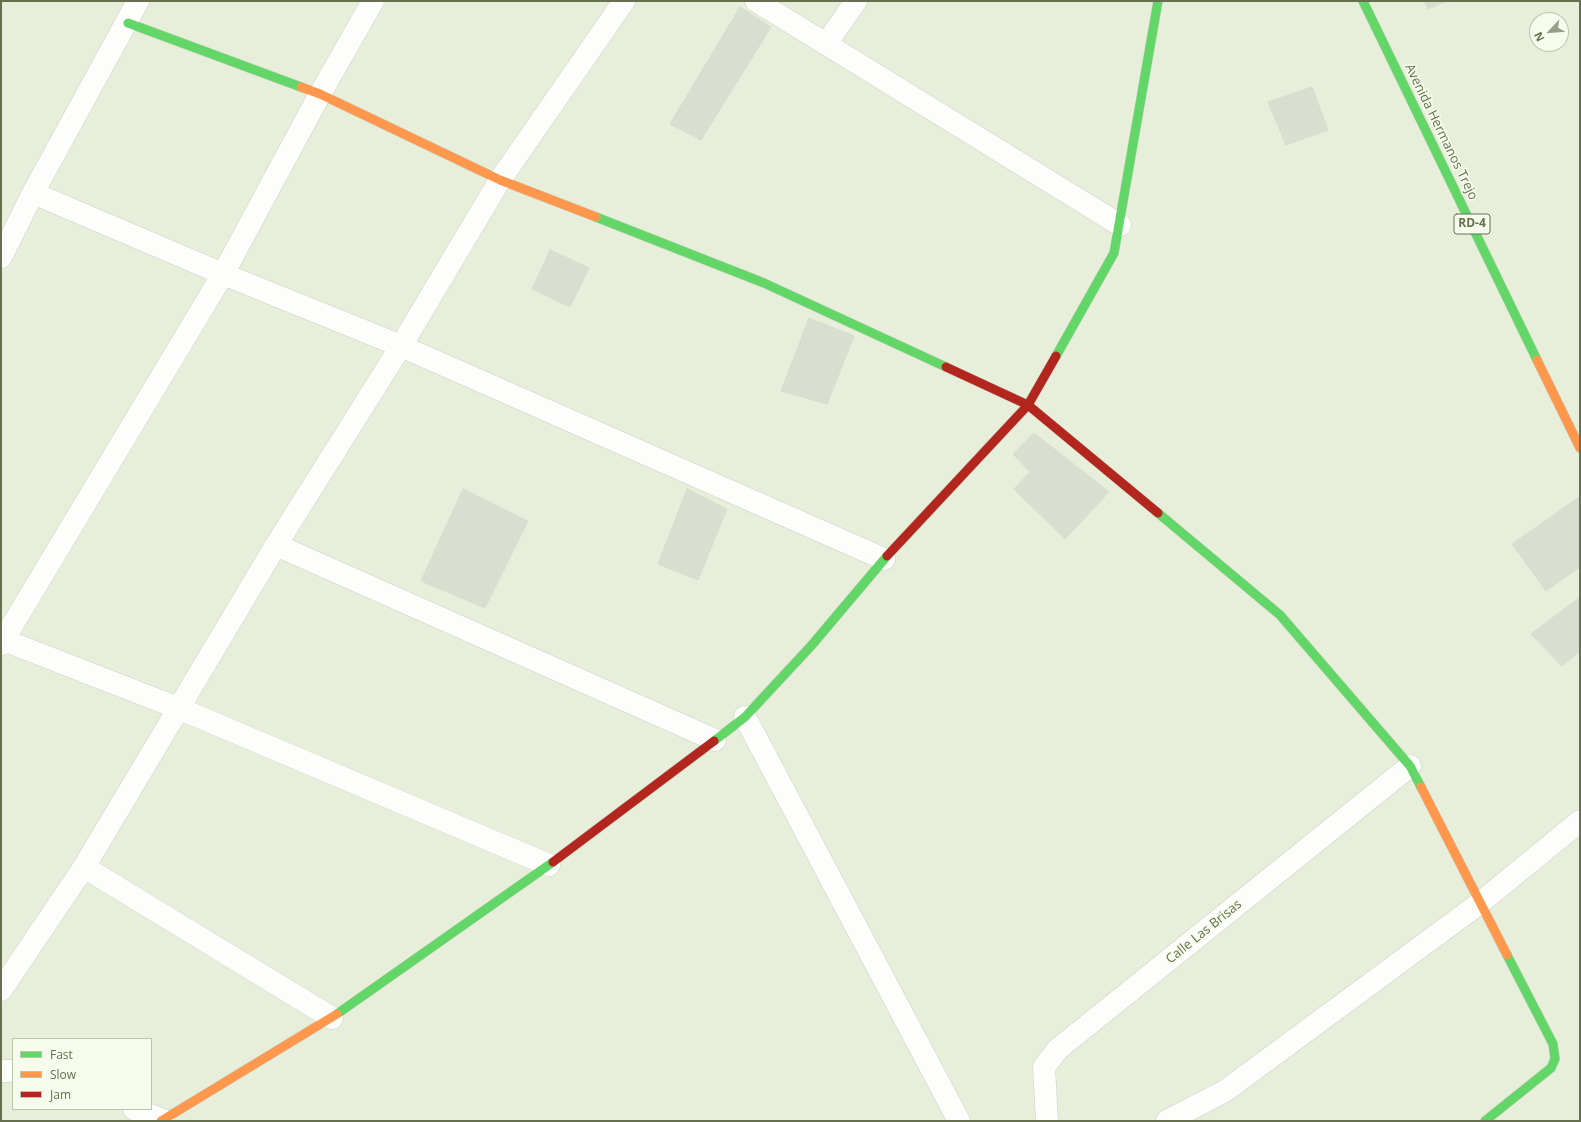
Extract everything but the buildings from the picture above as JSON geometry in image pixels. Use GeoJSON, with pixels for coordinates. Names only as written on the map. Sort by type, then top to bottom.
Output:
{"type":"FeatureCollection","features":[{"type":"Feature","properties":{"kind":"street"},"geometry":{"type":"LineString","coordinates":[[1,257],[33,192],[128,22],[138,1]]}},
{"type":"Feature","properties":{"kind":"street"},"geometry":{"type":"LineString","coordinates":[[373,1],[320,94],[223,274],[2,641],[178,708],[549,865]]}},
{"type":"Feature","properties":{"kind":"street"},"geometry":{"type":"LineString","coordinates":[[1,990],[84,867],[276,544],[401,346],[500,180],[624,1]]}},
{"type":"Feature","properties":{"kind":"street"},"geometry":{"type":"LineString","coordinates":[[756,1],[1120,225]]}},
{"type":"Feature","properties":{"kind":"street"},"geometry":{"type":"LineString","coordinates":[[826,44],[856,1]]}},
{"type":"Feature","properties":{"kind":"street"},"geometry":{"type":"LineString","coordinates":[[137,1110],[162,1120],[332,1018],[549,865],[745,717],[811,646],[884,560],[1028,405],[1114,254],[1158,1]]}},
{"type":"Feature","properties":{"kind":"street","name":"Avenida Hermanos Trejo"},"geometry":{"type":"LineString","coordinates":[[1363,1],[1580,448]]}},
{"type":"Feature","properties":{"kind":"street"},"geometry":{"type":"LineString","coordinates":[[128,22],[320,94],[500,180],[764,283],[1028,405],[1280,615],[1410,766],[1553,1044],[1556,1059],[1551,1068],[1485,1121]]}},
{"type":"Feature","properties":{"kind":"street"},"geometry":{"type":"LineString","coordinates":[[33,192],[223,274],[401,346],[884,560]]}},
{"type":"Feature","properties":{"kind":"street"},"geometry":{"type":"LineString","coordinates":[[276,544],[715,740]]}},
{"type":"Feature","properties":{"kind":"street"},"geometry":{"type":"LineString","coordinates":[[745,717],[959,1121]]}},
{"type":"Feature","properties":{"kind":"street","name":"Calle Las Brisas"},"geometry":{"type":"LineString","coordinates":[[1047,1121],[1044,1067],[1058,1048],[1410,766]]}},
{"type":"Feature","properties":{"kind":"street"},"geometry":{"type":"LineString","coordinates":[[1167,1121],[1225,1091],[1480,903],[1580,821]]}},
{"type":"Feature","properties":{"kind":"street"},"geometry":{"type":"LineString","coordinates":[[84,867],[332,1018]]}},
{"type":"Feature","properties":{"kind":"street"},"geometry":{"type":"LineString","coordinates":[[1,1070],[12,1071]]}},
{"type":"Feature","properties":{"kind":"shaded area"},"geometry":{"type":"Polygon","coordinates":[[[1,1],[1580,1],[1580,1121],[1,1121],[1,1]]]}},
{"type":"Feature","properties":{"kind":"traffic: fast"},"geometry":{"type":"LineString","coordinates":[[1056,356],[1114,253],[1158,1]]}},
{"type":"Feature","properties":{"kind":"traffic: fast"},"geometry":{"type":"LineString","coordinates":[[1363,1],[1537,360]]}},
{"type":"Feature","properties":{"kind":"traffic: fast"},"geometry":{"type":"LineString","coordinates":[[128,23],[301,87]]}},
{"type":"Feature","properties":{"kind":"traffic: fast"},"geometry":{"type":"LineString","coordinates":[[596,217],[764,283],[946,367]]}},
{"type":"Feature","properties":{"kind":"traffic: fast"},"geometry":{"type":"LineString","coordinates":[[1158,513],[1280,615],[1410,766],[1421,787]]}},
{"type":"Feature","properties":{"kind":"traffic: fast"},"geometry":{"type":"LineString","coordinates":[[714,741],[745,717],[811,646],[887,556]]}},
{"type":"Feature","properties":{"kind":"traffic: fast"},"geometry":{"type":"LineString","coordinates":[[337,1014],[553,862]]}},
{"type":"Feature","properties":{"kind":"traffic: fast"},"geometry":{"type":"LineString","coordinates":[[1485,1121],[1551,1068],[1555,1059],[1553,1044],[1507,955]]}},
{"type":"Feature","properties":{"kind":"traffic: slow"},"geometry":{"type":"LineString","coordinates":[[301,87],[320,94],[500,180],[596,217]]}},
{"type":"Feature","properties":{"kind":"traffic: slow"},"geometry":{"type":"LineString","coordinates":[[1537,360],[1580,448]]}},
{"type":"Feature","properties":{"kind":"traffic: slow"},"geometry":{"type":"LineString","coordinates":[[1421,787],[1507,955]]}},
{"type":"Feature","properties":{"kind":"traffic: slow"},"geometry":{"type":"LineString","coordinates":[[161,1121],[337,1014]]}},
{"type":"Feature","properties":{"kind":"traffic: jam"},"geometry":{"type":"LineString","coordinates":[[887,556],[1028,405],[1056,356]]}},
{"type":"Feature","properties":{"kind":"traffic: jam"},"geometry":{"type":"LineString","coordinates":[[946,367],[1028,405],[1158,513]]}},
{"type":"Feature","properties":{"kind":"traffic: jam"},"geometry":{"type":"LineString","coordinates":[[553,862],[714,741]]}}]}
